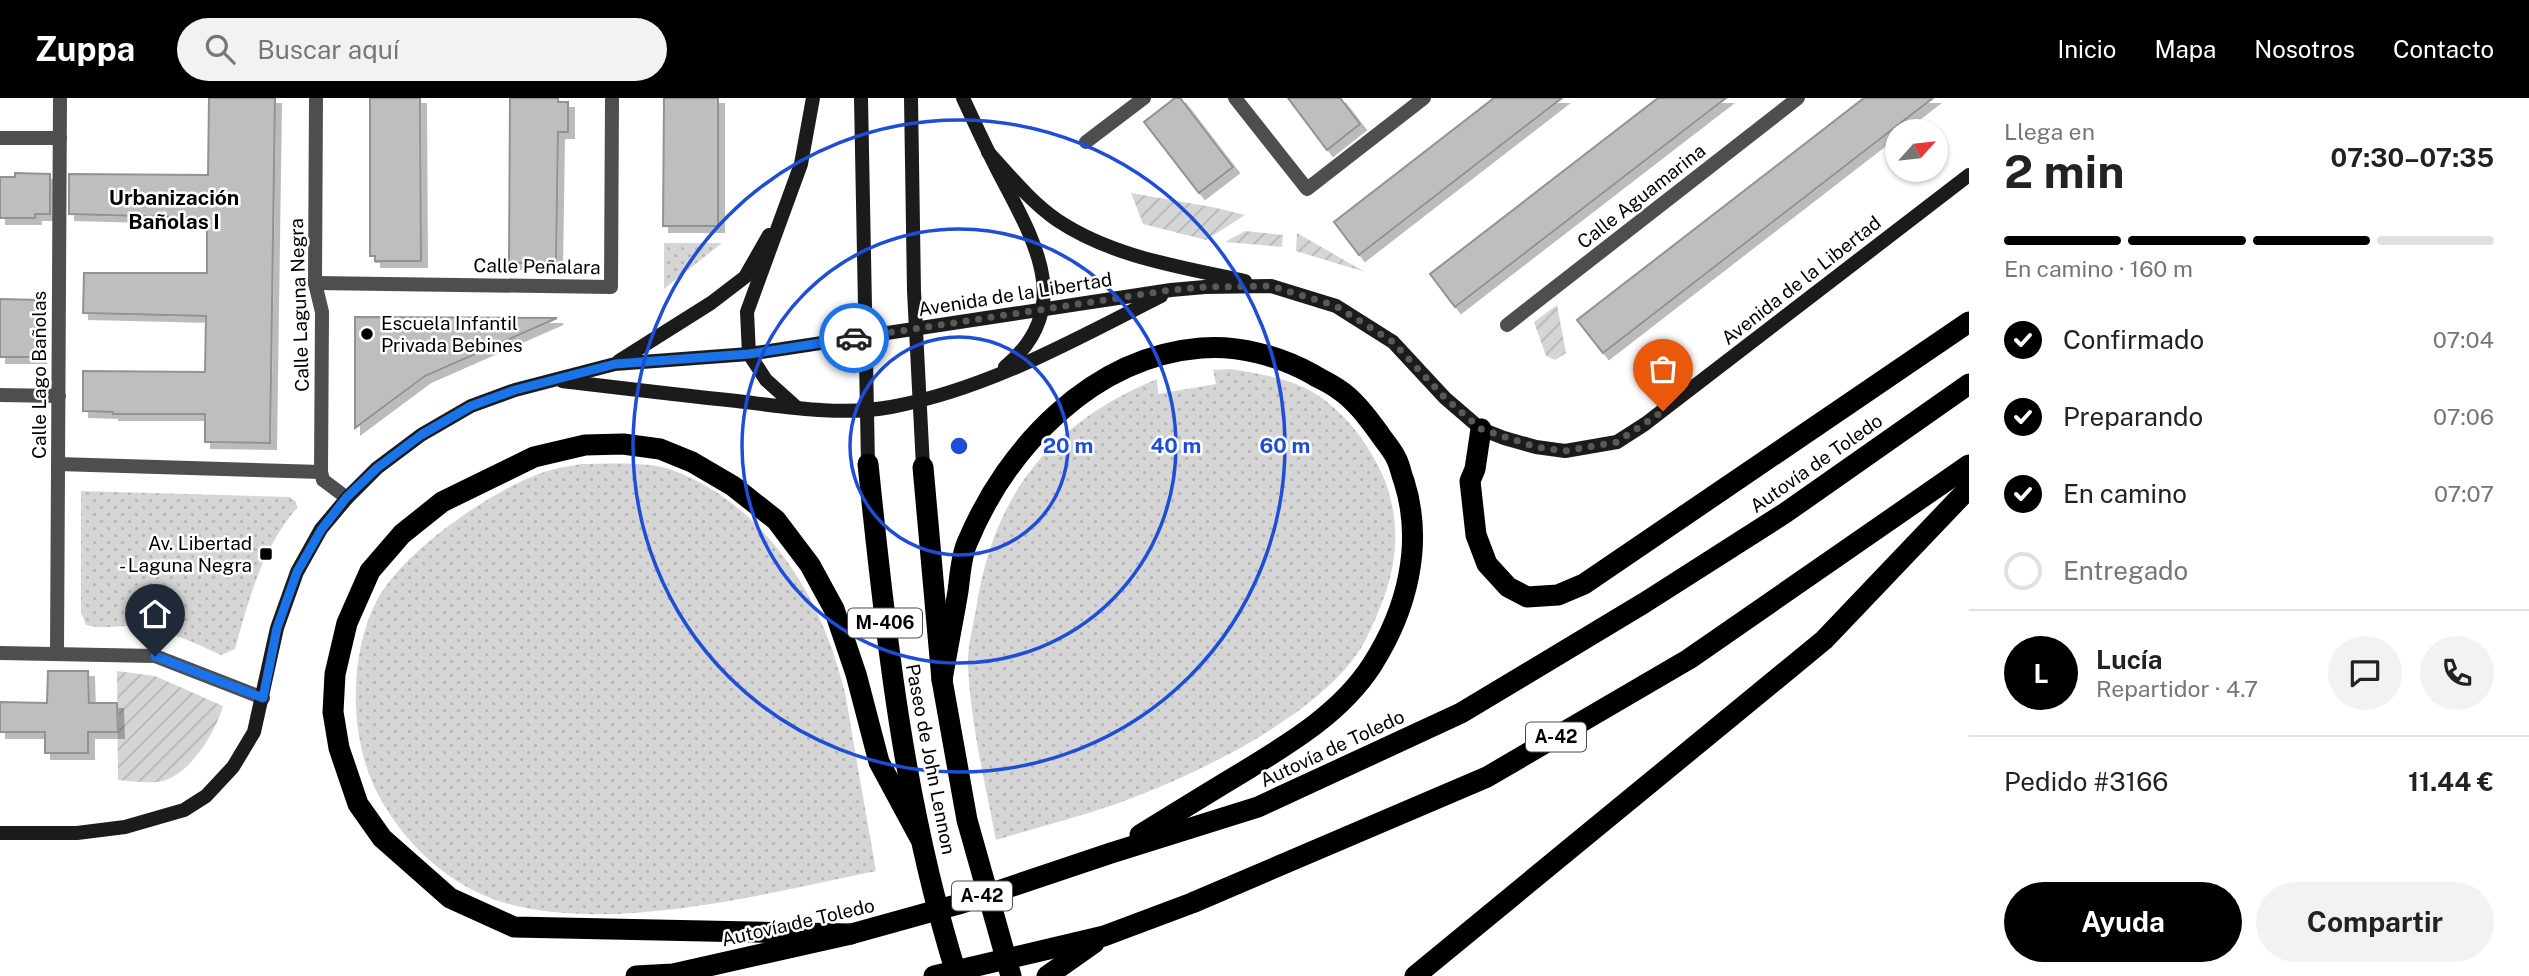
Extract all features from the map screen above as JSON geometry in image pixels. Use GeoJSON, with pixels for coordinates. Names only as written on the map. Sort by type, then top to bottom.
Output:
{"type":"FeatureCollection","features":[{"type":"Feature","properties":{"kind":"highway"},"geometry":{"type":"LineString","coordinates":[[1481,429],[1475,469],[1470,481],[1476,535],[1488,564],[1508,587],[1527,597],[1558,595],[1584,584],[1969,322]]}},
{"type":"Feature","properties":{"kind":"highway"},"geometry":{"type":"LineString","coordinates":[[942,680],[965,546],[1016,456],[1051,419],[1083,391],[1119,371],[1163,355],[1202,348],[1270,355],[1295,365],[1340,390],[1370,421],[1396,458],[1411,504],[1413,540],[1409,582],[1394,625],[1371,667],[1340,705],[1282,749],[1111,853]]}},
{"type":"Feature","properties":{"kind":"highway","name":"Autovía de Toledo"},"geometry":{"type":"LineString","coordinates":[[636,976],[673,974],[851,934],[958,904],[1258,807],[1461,713],[1644,603],[1785,513],[1969,384]]}},
{"type":"Feature","properties":{"kind":"highway"},"geometry":{"type":"LineString","coordinates":[[851,934],[514,927],[450,898],[382,838],[358,804],[339,748],[333,712],[335,674],[347,623],[370,570],[402,534],[442,502],[534,457],[585,445],[623,444],[660,449],[692,462],[733,486],[776,520],[810,565],[834,609],[856,674],[879,762],[920,838]]}},
{"type":"Feature","properties":{"kind":"highway","name":"Paseo de John Lennon"},"geometry":{"type":"LineString","coordinates":[[868,464],[888,652],[908,781],[920,838],[957,976]]}},
{"type":"Feature","properties":{"kind":"highway","name":"A-42"},"geometry":{"type":"LineString","coordinates":[[934,976],[1104,936],[1192,903],[1488,776],[1689,659],[1969,466]]}},
{"type":"Feature","properties":{"kind":"highway","name":"Paseo de John Lennon"},"geometry":{"type":"LineString","coordinates":[[923,467],[942,680],[967,820],[1011,976]]}},
{"type":"Feature","properties":{"kind":"highway"},"geometry":{"type":"LineString","coordinates":[[1415,976],[1824,640],[1969,488]]}},
{"type":"Feature","properties":{"kind":"highway"},"geometry":{"type":"LineString","coordinates":[[1047,976],[1104,936]]}},
{"type":"Feature","properties":{"kind":"street","name":"Calle Lago Bañolas"},"geometry":{"type":"LineString","coordinates":[[57,653],[60,98]]}},
{"type":"Feature","properties":{"kind":"street","name":"Calle Laguna Negra"},"geometry":{"type":"LineString","coordinates":[[316,98],[315,282],[322,312],[321,472]]}},
{"type":"Feature","properties":{"kind":"street","name":"Calle Peñalara"},"geometry":{"type":"LineString","coordinates":[[315,282],[611,287],[612,98]]}},
{"type":"Feature","properties":{"kind":"street"},"geometry":{"type":"LineString","coordinates":[[796,407],[766,380],[749,354],[747,313],[801,164],[813,98]]}},
{"type":"Feature","properties":{"kind":"street"},"geometry":{"type":"LineString","coordinates":[[861,98],[868,464]]}},
{"type":"Feature","properties":{"kind":"street"},"geometry":{"type":"LineString","coordinates":[[911,98],[914,291],[923,467]]}},
{"type":"Feature","properties":{"kind":"street"},"geometry":{"type":"LineString","coordinates":[[963,98],[1033,239],[1043,275],[1044,309],[1032,334],[1015,359],[990,379]]}},
{"type":"Feature","properties":{"kind":"street"},"geometry":{"type":"LineString","coordinates":[[1086,142],[1143,98]]}},
{"type":"Feature","properties":{"kind":"street"},"geometry":{"type":"LineString","coordinates":[[1235,98],[1307,189],[1424,98]]}},
{"type":"Feature","properties":{"kind":"street","name":"Calle Aguamarina"},"geometry":{"type":"LineString","coordinates":[[1507,325],[1798,98]]}},
{"type":"Feature","properties":{"kind":"street"},"geometry":{"type":"LineString","coordinates":[[0,138],[60,138]]}},
{"type":"Feature","properties":{"kind":"street"},"geometry":{"type":"LineString","coordinates":[[988,152],[1026,193],[1057,220],[1096,241],[1154,262],[1271,286]]}},
{"type":"Feature","properties":{"kind":"street","name":"Avenida de la Libertad"},"geometry":{"type":"LineString","coordinates":[[0,833],[77,833],[125,827],[184,810],[206,796],[233,767],[254,732],[277,628],[297,572],[321,530],[346,498],[377,468],[421,435],[471,406],[504,394],[615,364],[749,354],[1171,290],[1271,286],[1336,306],[1393,342],[1445,398],[1481,429],[1536,447],[1565,451],[1617,442],[1699,383],[1969,175]]}},
{"type":"Feature","properties":{"kind":"street","name":"Avenida de la Libertad"},"geometry":{"type":"LineString","coordinates":[[615,364],[711,303],[745,277],[789,200]]}},
{"type":"Feature","properties":{"kind":"street","name":"Avenida de la Libertad"},"geometry":{"type":"LineString","coordinates":[[553,380],[816,411],[888,408],[943,396],[990,379],[1080,338],[1171,290]]}},
{"type":"Feature","properties":{"kind":"street"},"geometry":{"type":"LineString","coordinates":[[0,395],[58,396]]}},
{"type":"Feature","properties":{"kind":"street"},"geometry":{"type":"LineString","coordinates":[[58,464],[321,472],[323,480],[346,498]]}},
{"type":"Feature","properties":{"kind":"street"},"geometry":{"type":"LineString","coordinates":[[0,653],[155,656],[263,698]]}},
{"type":"Feature","properties":{"kind":"shaded area"},"geometry":{"type":"Polygon","coordinates":[[[1131,193],[1245,215],[1206,240],[1143,224],[1131,193]]]}},
{"type":"Feature","properties":{"kind":"shaded area"},"geometry":{"type":"Polygon","coordinates":[[[1245,231],[1283,235],[1282,247],[1225,242],[1245,231]]]}},
{"type":"Feature","properties":{"kind":"shaded area"},"geometry":{"type":"Polygon","coordinates":[[[1297,233],[1365,272],[1296,251],[1297,233]]]}},
{"type":"Feature","properties":{"kind":"shaded area"},"geometry":{"type":"Polygon","coordinates":[[[664,243],[722,243],[664,289],[664,243]]]}},
{"type":"Feature","properties":{"kind":"shaded area"},"geometry":{"type":"Polygon","coordinates":[[[1557,305],[1566,353],[1555,360],[1546,356],[1534,322],[1557,305]]]}},
{"type":"Feature","properties":{"kind":"shaded area"},"geometry":{"type":"Polygon","coordinates":[[[1231,369],[1285,381],[1317,394],[1352,426],[1379,467],[1393,511],[1394,555],[1381,606],[1367,636],[1341,674],[1315,698],[1249,743],[1214,762],[1144,793],[1099,810],[996,840],[975,732],[968,660],[985,568],[997,530],[1013,497],[1033,467],[1057,441],[1119,397],[1157,379],[1158,394],[1216,384],[1213,370],[1231,369]]]}},
{"type":"Feature","properties":{"kind":"shaded area"},"geometry":{"type":"Polygon","coordinates":[[[582,464],[640,464],[672,470],[704,485],[733,504],[759,528],[782,555],[802,584],[832,648],[847,705],[876,871],[690,907],[593,914],[548,911],[505,903],[466,886],[432,862],[402,831],[379,796],[369,774],[357,725],[360,648],[376,602],[406,562],[478,505],[529,478],[582,464]]]}},
{"type":"Feature","properties":{"kind":"shaded area"},"geometry":{"type":"Polygon","coordinates":[[[81,491],[290,497],[296,502],[297,508],[275,540],[258,575],[235,649],[221,655],[159,630],[86,625],[81,612],[81,491]]]}},
{"type":"Feature","properties":{"kind":"shaded area"},"geometry":{"type":"Polygon","coordinates":[[[117,671],[155,676],[223,706],[199,753],[179,773],[168,779],[157,782],[118,780],[117,671]]]}},
{"type":"Feature","properties":{"kind":"building"},"geometry":{"type":"Polygon","coordinates":[[[209,98],[275,98],[270,443],[205,442],[205,414],[113,414],[83,411],[83,371],[205,372],[206,316],[83,313],[84,273],[207,273],[207,218],[69,214],[69,174],[208,175],[209,98]]]}},
{"type":"Feature","properties":{"kind":"building"},"geometry":{"type":"Polygon","coordinates":[[[370,98],[420,98],[421,261],[375,261],[375,256],[370,256],[370,98]]]}},
{"type":"Feature","properties":{"kind":"building"},"geometry":{"type":"Polygon","coordinates":[[[510,98],[558,98],[558,102],[568,102],[568,132],[558,132],[556,263],[509,263],[510,98]]]}},
{"type":"Feature","properties":{"kind":"building"},"geometry":{"type":"Polygon","coordinates":[[[664,98],[718,98],[718,226],[663,226],[664,98]]]}},
{"type":"Feature","properties":{"kind":"building"},"geometry":{"type":"Polygon","coordinates":[[[1175,98],[1180,98],[1233,167],[1199,193],[1144,122],[1175,98]]]}},
{"type":"Feature","properties":{"kind":"building"},"geometry":{"type":"Polygon","coordinates":[[[1288,98],[1340,98],[1360,124],[1327,150],[1288,98]]]}},
{"type":"Feature","properties":{"kind":"building"},"geometry":{"type":"Polygon","coordinates":[[[1494,98],[1562,98],[1359,255],[1334,222],[1494,98]]]}},
{"type":"Feature","properties":{"kind":"building"},"geometry":{"type":"Polygon","coordinates":[[[1658,98],[1726,98],[1455,307],[1430,274],[1658,98]]]}},
{"type":"Feature","properties":{"kind":"building"},"geometry":{"type":"Polygon","coordinates":[[[1864,98],[1933,98],[1906,119],[1885,119],[1885,135],[1603,353],[1577,320],[1864,98]]]}},
{"type":"Feature","properties":{"kind":"building"},"geometry":{"type":"Polygon","coordinates":[[[15,173],[50,174],[50,214],[35,214],[35,218],[0,218],[0,177],[15,177],[15,173]]]}},
{"type":"Feature","properties":{"kind":"building"},"geometry":{"type":"Polygon","coordinates":[[[0,299],[39,300],[40,357],[0,357],[0,299]]]}},
{"type":"Feature","properties":{"kind":"building"},"geometry":{"type":"Polygon","coordinates":[[[355,317],[557,318],[425,376],[355,428],[355,317]]]}},
{"type":"Feature","properties":{"kind":"building"},"geometry":{"type":"Polygon","coordinates":[[[48,671],[88,671],[89,703],[117,703],[118,732],[88,732],[88,753],[45,753],[45,732],[0,732],[0,702],[47,703],[48,671]]]}},
{"type":"Feature","properties":{"kind":"way so far"},"geometry":{"type":"LineString","coordinates":[[854,338],[1171,290],[1271,286],[1336,306],[1393,342],[1445,398],[1481,429],[1504,438],[1536,447],[1565,451],[1584,449],[1617,442],[1663,411]]}},
{"type":"Feature","properties":{"kind":"place","name":"Escuela Infantil Privada Bebines"},"geometry":{"type":"Point","coordinates":[367,334]}},
{"type":"Feature","properties":{"kind":"place","name":"Av. Libertad - Laguna Negra"},"geometry":{"type":"Point","coordinates":[266,554]}},
{"type":"Feature","properties":{"kind":"district","name":"Urbanización Bañolas I"},"geometry":{"type":"Point","coordinates":[174,210]}},
{"type":"Feature","properties":{"kind":"route"},"geometry":{"type":"LineString","coordinates":[[155,656],[263,698],[277,628],[297,572],[321,530],[346,498],[377,468],[421,435],[471,406],[515,390],[615,364],[749,354],[854,338]]}}]}
